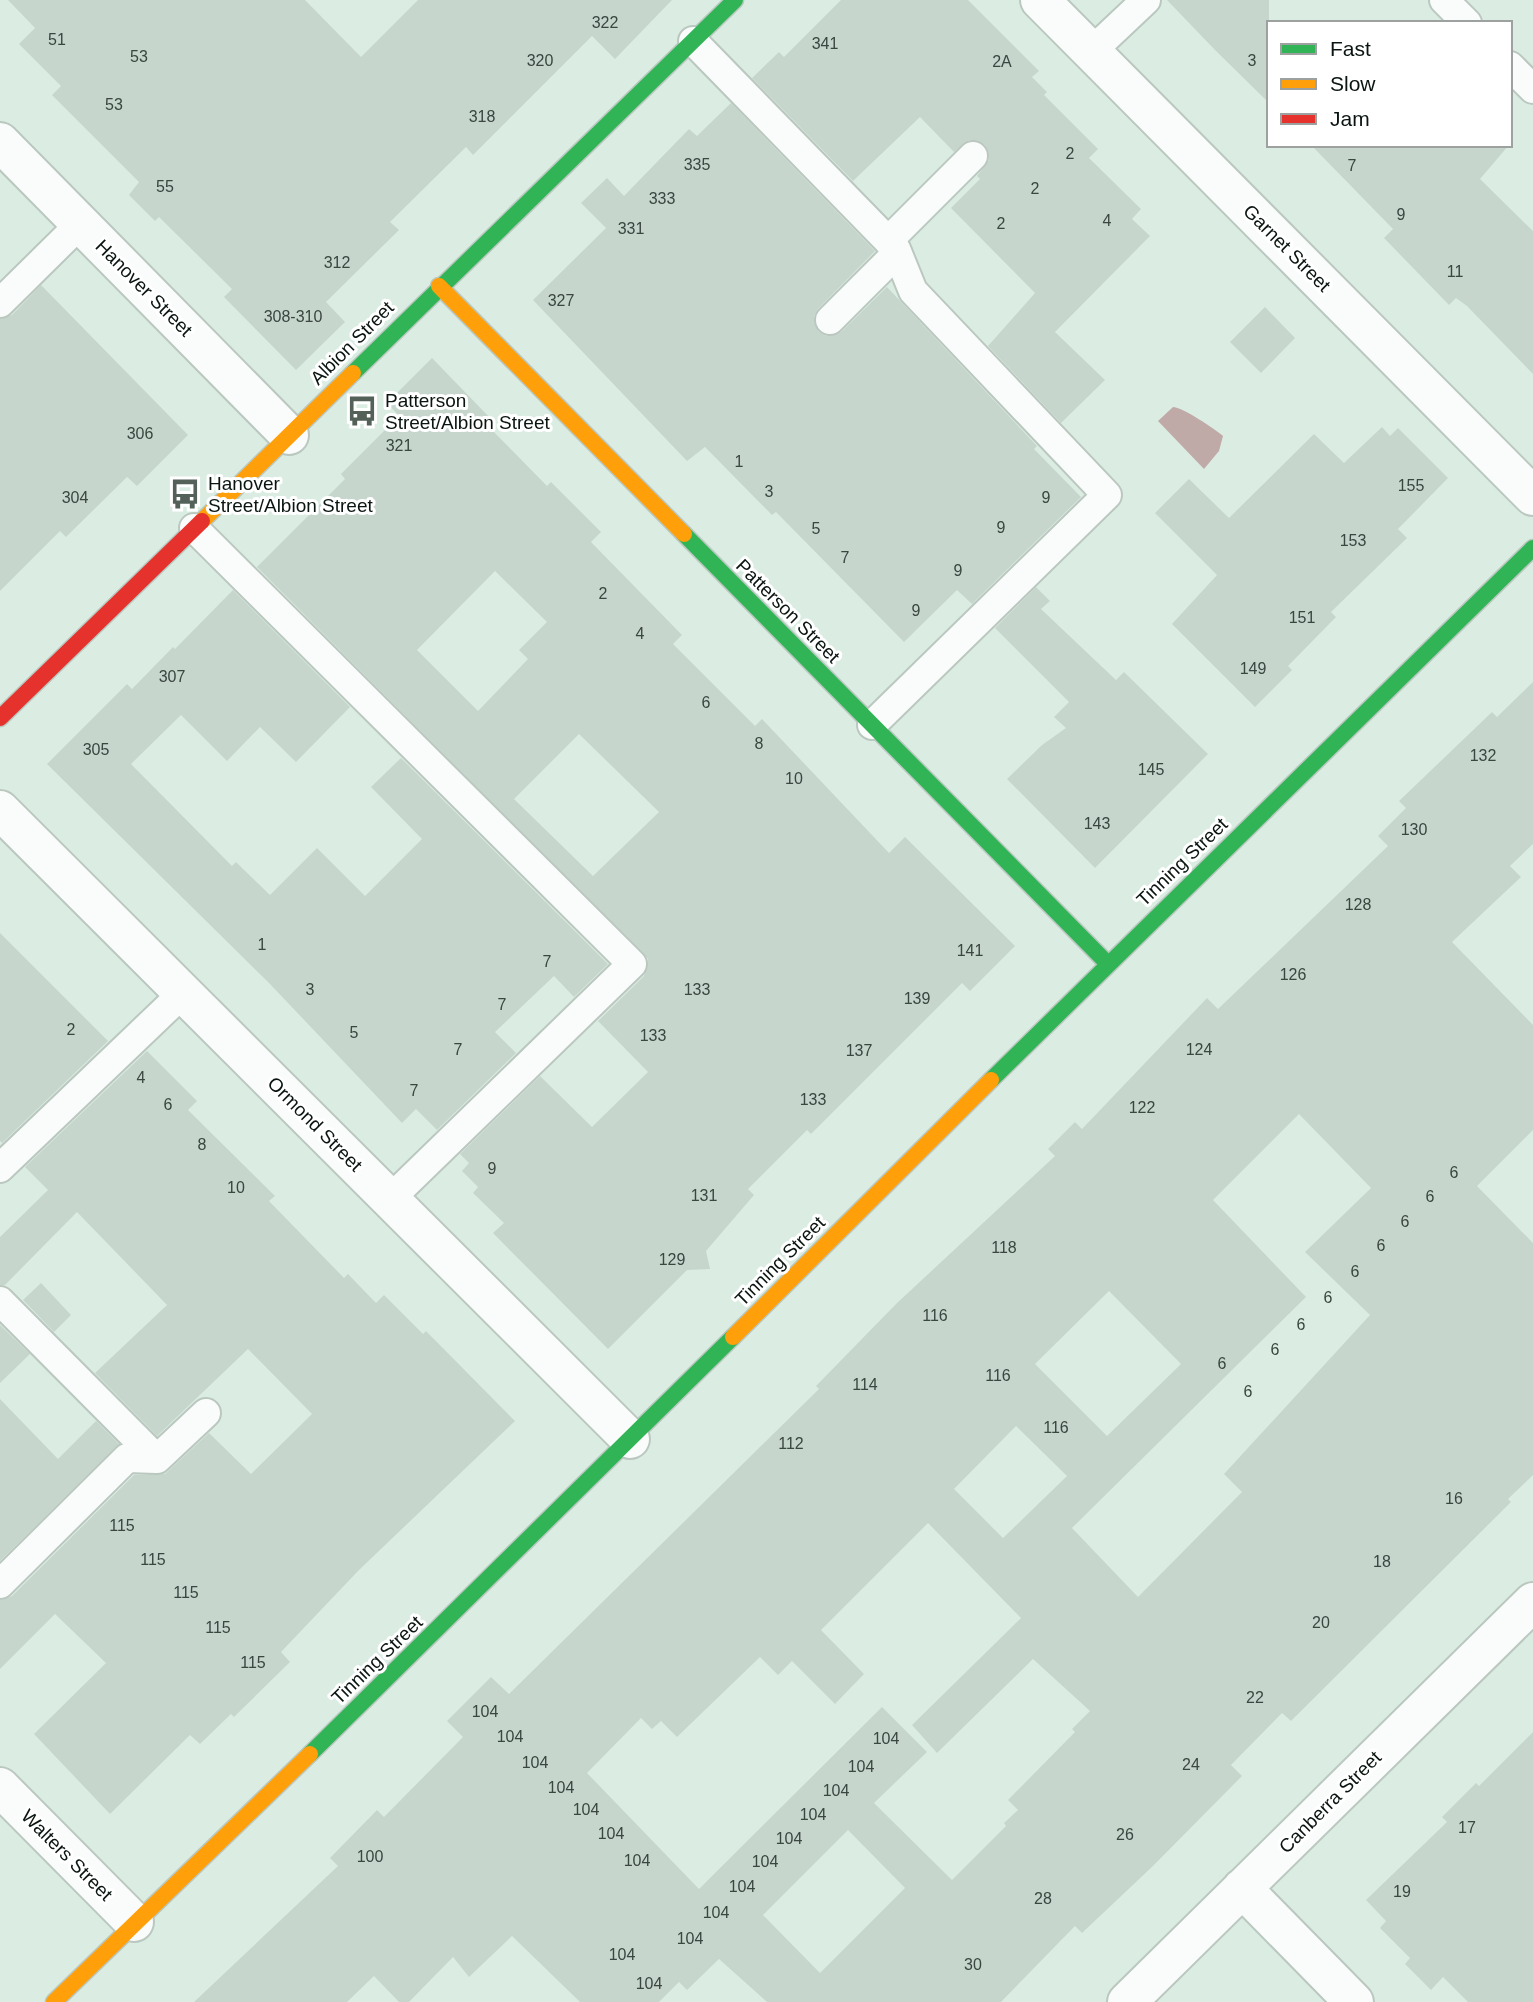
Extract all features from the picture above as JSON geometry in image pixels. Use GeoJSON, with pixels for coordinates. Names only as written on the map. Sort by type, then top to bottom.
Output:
{"type":"FeatureCollection","features":[{"type":"Feature","properties":{"kind":"street","name":"Albion Street"},"geometry":{"type":"LineString","coordinates":[[0,718],[439,286],[735,0]]}},
{"type":"Feature","properties":{"kind":"street","name":"Garnet Street"},"geometry":{"type":"LineString","coordinates":[[1041,0],[1533,496]]}},
{"type":"Feature","properties":{"kind":"street","name":"Hanover Street"},"geometry":{"type":"LineString","coordinates":[[0,142],[289,435]]}},
{"type":"Feature","properties":{"kind":"street","name":"Patterson Street"},"geometry":{"type":"LineString","coordinates":[[439,286],[1108,964]]}},
{"type":"Feature","properties":{"kind":"street","name":"Tinning Street"},"geometry":{"type":"LineString","coordinates":[[54,2002],[449,1619],[1108,964],[1533,548]]}},
{"type":"Feature","properties":{"kind":"street","name":"Ormond Street"},"geometry":{"type":"LineString","coordinates":[[0,810],[630,1439]]}},
{"type":"Feature","properties":{"kind":"street","name":"Canberra Street"},"geometry":{"type":"LineString","coordinates":[[1127,2002],[1533,1602]]}},
{"type":"Feature","properties":{"kind":"street","name":"Walters Street"},"geometry":{"type":"LineString","coordinates":[[0,1787],[134,1923]]}},
{"type":"Feature","properties":{"kind":"street"},"geometry":{"type":"LineString","coordinates":[[1242,1888],[1354,2002]]}},
{"type":"Feature","properties":{"kind":"lane"},"geometry":{"type":"LineString","coordinates":[[1092,51],[1146,0]]}},
{"type":"Feature","properties":{"kind":"lane"},"geometry":{"type":"LineString","coordinates":[[1444,0],[1465,21]]}},
{"type":"Feature","properties":{"kind":"lane"},"geometry":{"type":"LineString","coordinates":[[693,41],[892,247],[913,291],[1107,495],[872,725]]}},
{"type":"Feature","properties":{"kind":"lane"},"geometry":{"type":"LineString","coordinates":[[1512,68],[1533,89]]}},
{"type":"Feature","properties":{"kind":"lane"},"geometry":{"type":"LineString","coordinates":[[830,320],[973,156]]}},
{"type":"Feature","properties":{"kind":"lane"},"geometry":{"type":"LineString","coordinates":[[0,303],[80,224]]}},
{"type":"Feature","properties":{"kind":"lane"},"geometry":{"type":"LineString","coordinates":[[194,528],[632,964],[390,1199]]}},
{"type":"Feature","properties":{"kind":"lane"},"geometry":{"type":"LineString","coordinates":[[0,1168],[183,993]]}},
{"type":"Feature","properties":{"kind":"lane"},"geometry":{"type":"LineString","coordinates":[[0,1301],[157,1459]]}},
{"type":"Feature","properties":{"kind":"lane"},"geometry":{"type":"LineString","coordinates":[[0,1584],[127,1458],[157,1459],[206,1413]]}},
{"type":"Feature","properties":{"kind":"shaded area"},"geometry":{"type":"Polygon","coordinates":[[[1173,407],[1191,414],[1223,436],[1219,451],[1204,469],[1158,421],[1173,407]]]}},
{"type":"Feature","properties":{"kind":"building"},"geometry":{"type":"Polygon","coordinates":[[[8,0],[305,0],[361,57],[418,0],[672,0],[615,59],[592,36],[473,155],[466,147],[390,222],[399,230],[326,302],[345,322],[296,370],[224,297],[232,289],[159,217],[155,221],[129,195],[139,182],[52,95],[61,86],[19,44],[35,28],[8,0]]]}},
{"type":"Feature","properties":{"kind":"building"},"geometry":{"type":"Polygon","coordinates":[[[841,0],[968,0],[1039,71],[1032,77],[1047,92],[1044,95],[1098,149],[1089,158],[1141,209],[1132,219],[1150,236],[1055,332],[1105,380],[1061,423],[988,346],[1035,293],[951,208],[980,179],[977,176],[989,160],[985,145],[969,140],[954,152],[920,117],[853,181],[752,78],[779,52],[784,57],[841,0]]]}},
{"type":"Feature","properties":{"kind":"building"},"geometry":{"type":"Polygon","coordinates":[[[1167,0],[1269,0],[1267,101],[1167,0]]]}},
{"type":"Feature","properties":{"kind":"building"},"geometry":{"type":"Polygon","coordinates":[[[731,103],[875,251],[818,309],[814,316],[818,331],[826,336],[841,332],[887,287],[1037,446],[1034,449],[1081,497],[972,604],[957,590],[904,642],[776,512],[772,515],[705,447],[687,461],[533,300],[606,228],[581,203],[607,178],[624,196],[689,129],[697,136],[731,103]]]}},
{"type":"Feature","properties":{"kind":"building"},"geometry":{"type":"Polygon","coordinates":[[[1313,147],[1507,147],[1480,179],[1533,231],[1533,374],[1467,306],[1456,298],[1449,305],[1384,238],[1393,229],[1313,147]]]}},
{"type":"Feature","properties":{"kind":"building"},"geometry":{"type":"Polygon","coordinates":[[[41,285],[188,435],[137,486],[127,477],[66,537],[60,531],[0,591],[0,319],[12,315],[41,285]]]}},
{"type":"Feature","properties":{"kind":"building"},"geometry":{"type":"Polygon","coordinates":[[[1265,307],[1295,338],[1261,373],[1230,342],[1265,307]]]}},
{"type":"Feature","properties":{"kind":"building"},"geometry":{"type":"Polygon","coordinates":[[[432,358],[494,422],[489,427],[547,486],[551,482],[601,532],[591,542],[682,635],[673,644],[755,726],[762,719],[889,853],[905,837],[1015,946],[970,991],[962,983],[811,1134],[807,1130],[748,1189],[754,1195],[706,1251],[710,1269],[687,1270],[608,1349],[493,1233],[504,1223],[473,1193],[478,1187],[462,1171],[469,1163],[460,1154],[540,1076],[592,1127],[648,1072],[598,1021],[644,976],[648,959],[257,567],[345,479],[341,474],[399,416],[387,403],[432,358]],[[495,571],[417,650],[478,711],[528,659],[519,650],[547,622],[495,571]],[[579,734],[514,799],[593,876],[659,812],[579,734]]]}},
{"type":"Feature","properties":{"kind":"building"},"geometry":{"type":"Polygon","coordinates":[[[1382,427],[1390,436],[1398,428],[1448,478],[1398,529],[1407,538],[1331,612],[1336,617],[1288,666],[1292,670],[1255,707],[1172,624],[1217,575],[1155,513],[1189,479],[1229,518],[1314,434],[1344,463],[1382,427]]]}},
{"type":"Feature","properties":{"kind":"building"},"geometry":{"type":"Polygon","coordinates":[[[1036,587],[1050,601],[1041,609],[1116,680],[1124,672],[1208,754],[1095,868],[1007,779],[1042,745],[1066,728],[1054,717],[1069,702],[995,628],[1036,587]]]}},
{"type":"Feature","properties":{"kind":"building"},"geometry":{"type":"Polygon","coordinates":[[[233,590],[350,707],[296,762],[260,727],[227,761],[181,715],[131,764],[232,866],[236,862],[270,895],[317,848],[365,896],[422,839],[371,787],[401,758],[608,964],[574,997],[554,976],[495,1032],[516,1053],[437,1130],[416,1109],[402,1123],[269,983],[47,764],[127,684],[132,689],[233,590]]]}},
{"type":"Feature","properties":{"kind":"building"},"geometry":{"type":"Polygon","coordinates":[[[1533,682],[1533,844],[1510,866],[1521,877],[1452,942],[1533,1025],[1533,1130],[1477,1186],[1533,1243],[1533,1475],[1508,1499],[1511,1502],[1291,1721],[1282,1713],[1231,1765],[1242,1776],[1153,1866],[1082,1933],[1075,1926],[1001,2002],[767,2002],[719,1959],[687,1990],[679,1982],[659,2002],[580,2002],[512,1936],[469,1977],[453,1957],[409,2002],[399,2002],[374,1976],[347,2002],[194,2002],[338,1866],[330,1858],[377,1810],[384,1817],[463,1737],[447,1721],[491,1677],[509,1694],[819,1389],[816,1386],[896,1304],[1055,1156],[1048,1149],[1075,1122],[1082,1129],[1207,998],[1218,1009],[1388,846],[1378,836],[1406,808],[1399,801],[1492,712],[1497,717],[1533,682]],[[1299,1114],[1213,1200],[1306,1297],[1072,1528],[1138,1597],[1242,1492],[1224,1474],[1370,1315],[1305,1252],[1371,1188],[1299,1114]],[[1109,1291],[1035,1364],[1107,1436],[1181,1364],[1109,1291]],[[1016,1426],[954,1489],[1003,1538],[1067,1476],[1016,1426]],[[928,1523],[821,1630],[864,1674],[835,1704],[792,1661],[778,1675],[760,1657],[677,1737],[661,1721],[652,1729],[641,1718],[587,1773],[699,1889],[882,1707],[927,1752],[874,1803],[952,1880],[1006,1826],[1004,1823],[1018,1810],[1008,1800],[1075,1732],[1072,1729],[1090,1711],[1033,1659],[937,1753],[912,1725],[1021,1618],[928,1523]],[[848,1830],[763,1915],[820,1973],[905,1888],[848,1830]]]}},
{"type":"Feature","properties":{"kind":"building"},"geometry":{"type":"Polygon","coordinates":[[[0,933],[108,1041],[2,1143],[0,1141],[0,933]]]}},
{"type":"Feature","properties":{"kind":"building"},"geometry":{"type":"Polygon","coordinates":[[[147,1051],[197,1101],[188,1110],[275,1196],[269,1201],[344,1278],[348,1274],[376,1303],[384,1295],[423,1334],[426,1331],[515,1421],[359,1570],[281,1652],[290,1662],[234,1717],[231,1714],[200,1744],[190,1735],[110,1814],[34,1734],[106,1663],[55,1614],[0,1669],[0,1600],[12,1596],[134,1475],[165,1474],[209,1433],[251,1474],[312,1414],[248,1349],[157,1436],[95,1373],[167,1305],[77,1212],[5,1285],[0,1285],[0,1237],[48,1190],[25,1167],[147,1051]]]}},
{"type":"Feature","properties":{"kind":"building"},"geometry":{"type":"Polygon","coordinates":[[[41,1283],[71,1315],[54,1332],[23,1300],[41,1283]]]}},
{"type":"Feature","properties":{"kind":"building"},"geometry":{"type":"Polygon","coordinates":[[[0,1325],[30,1354],[0,1383],[0,1325]]]}},
{"type":"Feature","properties":{"kind":"building"},"geometry":{"type":"Polygon","coordinates":[[[0,1399],[58,1459],[96,1421],[119,1444],[0,1561],[0,1399]]]}},
{"type":"Feature","properties":{"kind":"building"},"geometry":{"type":"Polygon","coordinates":[[[1533,1732],[1533,2002],[1468,2002],[1443,1977],[1431,1990],[1405,1964],[1410,1958],[1380,1928],[1386,1921],[1366,1900],[1447,1822],[1442,1817],[1476,1783],[1479,1786],[1533,1732]]]}},
{"type":"Feature","properties":{"kind":"traffic: fast"},"geometry":{"type":"LineString","coordinates":[[353,373],[735,0]]}},
{"type":"Feature","properties":{"kind":"traffic: fast"},"geometry":{"type":"LineString","coordinates":[[684,534],[1108,964]]}},
{"type":"Feature","properties":{"kind":"traffic: fast"},"geometry":{"type":"LineString","coordinates":[[991,1080],[1533,548]]}},
{"type":"Feature","properties":{"kind":"traffic: fast"},"geometry":{"type":"LineString","coordinates":[[310,1754],[733,1337]]}},
{"type":"Feature","properties":{"kind":"traffic: slow"},"geometry":{"type":"LineString","coordinates":[[439,286],[684,534]]}},
{"type":"Feature","properties":{"kind":"traffic: slow"},"geometry":{"type":"LineString","coordinates":[[202,521],[353,373]]}},
{"type":"Feature","properties":{"kind":"traffic: slow"},"geometry":{"type":"LineString","coordinates":[[733,1337],[991,1080]]}},
{"type":"Feature","properties":{"kind":"traffic: slow"},"geometry":{"type":"LineString","coordinates":[[54,2002],[310,1754]]}},
{"type":"Feature","properties":{"kind":"traffic: jam"},"geometry":{"type":"LineString","coordinates":[[0,718],[202,521]]}},
{"type":"Feature","properties":{"kind":"place","name":"Patterson Street/Albion Street"},"geometry":{"type":"Point","coordinates":[362,411]}},
{"type":"Feature","properties":{"kind":"place","name":"Hanover Street/Albion Street"},"geometry":{"type":"Point","coordinates":[185,494]}}]}
